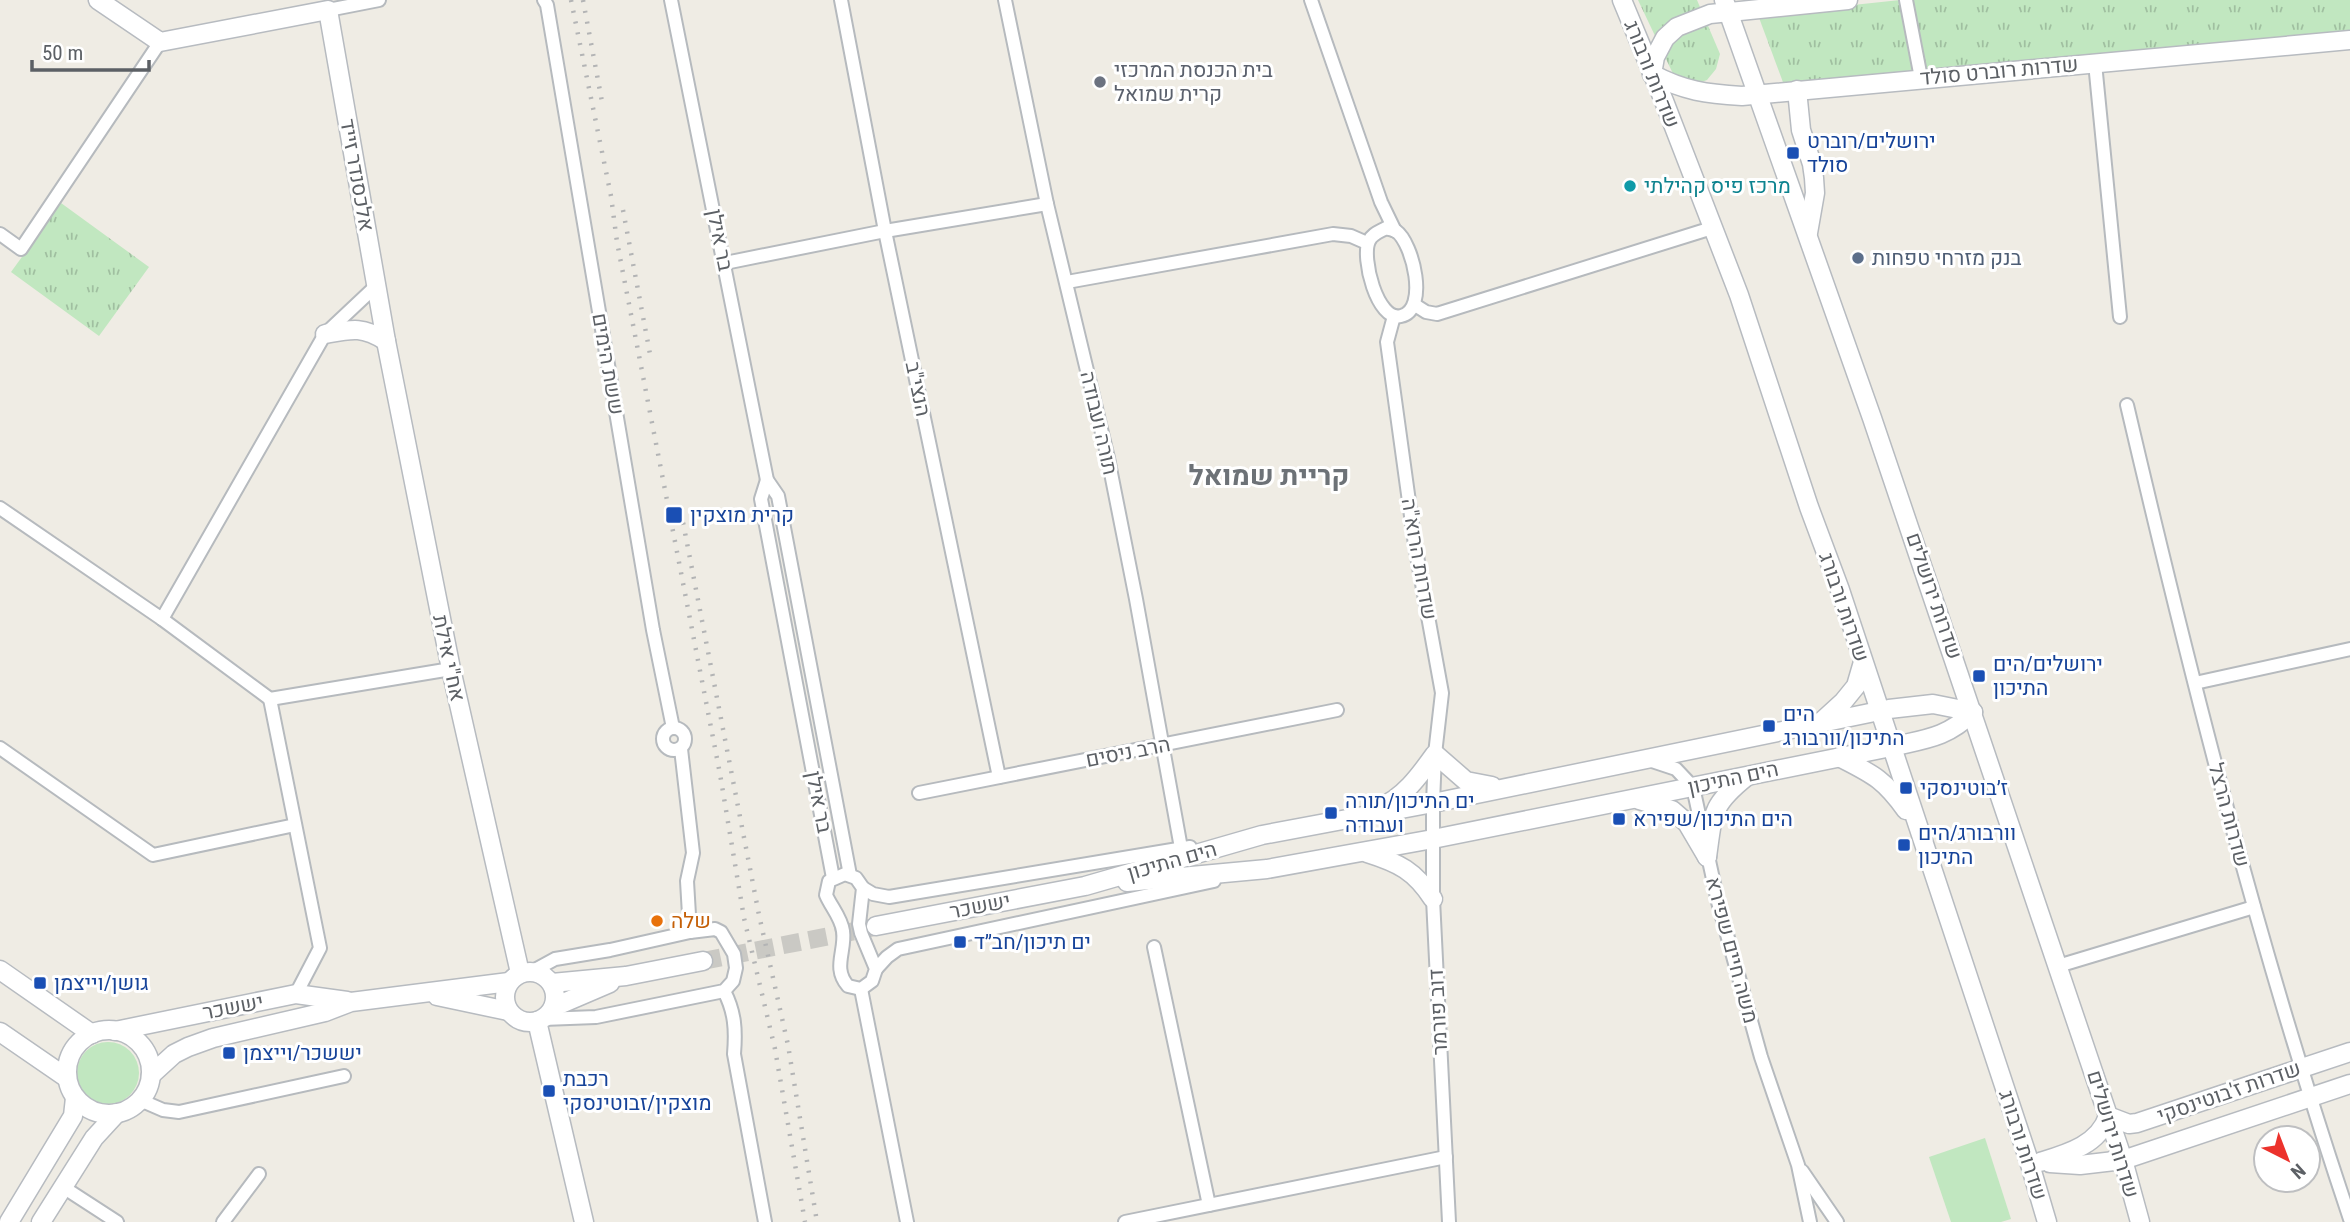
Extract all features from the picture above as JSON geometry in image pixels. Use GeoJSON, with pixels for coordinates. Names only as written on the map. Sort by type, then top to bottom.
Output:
{"type":"FeatureCollection","features":[{"type":"Feature","properties":{"kind":"street"},"geometry":{"type":"LineString","coordinates":[[98,0],[160,42],[379,0]]}},
{"type":"Feature","properties":{"kind":"street","name":"ששת הימים"},"geometry":{"type":"LineString","coordinates":[[544,0],[547,5],[653,630],[673,728],[681,730],[685,735],[685,743],[681,749],[693,853],[687,881],[690,932]]}},
{"type":"Feature","properties":{"kind":"street","name":"בר אילן"},"geometry":{"type":"LineString","coordinates":[[671,0],[767,480],[778,496],[850,875]]}},
{"type":"Feature","properties":{"kind":"street","name":"הנצי\"ב"},"geometry":{"type":"LineString","coordinates":[[841,0],[884,232],[999,778]]}},
{"type":"Feature","properties":{"kind":"street","name":"תורה ועבודה"},"geometry":{"type":"LineString","coordinates":[[1005,0],[1047,204],[1108,458],[1181,848]]}},
{"type":"Feature","properties":{"kind":"street"},"geometry":{"type":"LineString","coordinates":[[1311,0],[1381,202],[1395,231],[1403,240],[1413,271],[1417,291],[1415,305],[1401,317],[1384,311],[1376,297],[1367,243],[1374,234],[1385,229],[1395,231]]}},
{"type":"Feature","properties":{"kind":"street","name":"שדרות ורבורג"},"geometry":{"type":"LineString","coordinates":[[1622,0],[1747,318],[1917,826],[2035,1161],[2047,1222]]}},
{"type":"Feature","properties":{"kind":"street"},"geometry":{"type":"LineString","coordinates":[[1749,0],[1775,8]]}},
{"type":"Feature","properties":{"kind":"street"},"geometry":{"type":"LineString","coordinates":[[1652,74],[1655,57],[1665,38],[1677,27],[1726,6],[1775,8],[1848,0]]}},
{"type":"Feature","properties":{"kind":"street"},"geometry":{"type":"LineString","coordinates":[[1906,0],[1921,78]]}},
{"type":"Feature","properties":{"kind":"street"},"geometry":{"type":"LineString","coordinates":[[1726,6],[1757,94]]}},
{"type":"Feature","properties":{"kind":"street","name":"אלכסנדר זייד"},"geometry":{"type":"LineString","coordinates":[[328,10],[386,341]]}},
{"type":"Feature","properties":{"kind":"street","name":"שדרות רוברט סולד"},"geometry":{"type":"LineString","coordinates":[[1652,74],[1684,89],[1704,94],[1742,96],[2350,40]]}},
{"type":"Feature","properties":{"kind":"street"},"geometry":{"type":"LineString","coordinates":[[0,234],[21,249],[160,42]]}},
{"type":"Feature","properties":{"kind":"street"},"geometry":{"type":"LineString","coordinates":[[2095,63],[2120,317]]}},
{"type":"Feature","properties":{"kind":"street"},"geometry":{"type":"LineString","coordinates":[[1797,90],[1801,130],[1814,178],[1815,193],[1807,237]]}},
{"type":"Feature","properties":{"kind":"street","name":"שדרות ירושלים"},"geometry":{"type":"LineString","coordinates":[[1757,94],[1973,712],[2123,1160],[2140,1222]]}},
{"type":"Feature","properties":{"kind":"street"},"geometry":{"type":"LineString","coordinates":[[725,263],[1047,204]]}},
{"type":"Feature","properties":{"kind":"street"},"geometry":{"type":"LineString","coordinates":[[1415,305],[1426,312],[1437,314],[1712,228]]}},
{"type":"Feature","properties":{"kind":"street"},"geometry":{"type":"LineString","coordinates":[[1067,282],[1333,234],[1352,236],[1367,243]]}},
{"type":"Feature","properties":{"kind":"street"},"geometry":{"type":"LineString","coordinates":[[162,619],[325,334],[376,286]]}},
{"type":"Feature","properties":{"kind":"street","name":"שדרות הרוא\"ה"},"geometry":{"type":"LineString","coordinates":[[1394,316],[1387,342],[1388,356],[1415,545],[1442,693],[1433,803]]}},
{"type":"Feature","properties":{"kind":"street"},"geometry":{"type":"LineString","coordinates":[[325,334],[348,330],[370,331],[386,341]]}},
{"type":"Feature","properties":{"kind":"street","name":"אח\"י אילת"},"geometry":{"type":"LineString","coordinates":[[386,341],[450,669],[521,975]]}},
{"type":"Feature","properties":{"kind":"street","name":"שדרות הרצל"},"geometry":{"type":"LineString","coordinates":[[2127,405],[2202,714],[2254,907],[2309,1097],[2350,1219]]}},
{"type":"Feature","properties":{"kind":"street","name":"בר אילן"},"geometry":{"type":"LineString","coordinates":[[767,480],[761,499],[833,878],[827,884],[826,895],[842,926],[840,974],[848,986],[861,989]]}},
{"type":"Feature","properties":{"kind":"street"},"geometry":{"type":"LineString","coordinates":[[0,508],[162,619],[270,699],[320,948],[296,994]]}},
{"type":"Feature","properties":{"kind":"street"},"geometry":{"type":"LineString","coordinates":[[2196,683],[2350,649]]}},
{"type":"Feature","properties":{"kind":"street"},"geometry":{"type":"LineString","coordinates":[[1820,723],[1856,686],[1863,662]]}},
{"type":"Feature","properties":{"kind":"street"},"geometry":{"type":"LineString","coordinates":[[270,699],[450,669]]}},
{"type":"Feature","properties":{"kind":"street","name":"הים התיכון"},"geometry":{"type":"LineString","coordinates":[[1085,886],[1262,835],[1433,803],[1820,723],[1933,704],[1973,712]]}},
{"type":"Feature","properties":{"kind":"street","name":"הרב ניסים"},"geometry":{"type":"LineString","coordinates":[[919,793],[1337,710]]}},
{"type":"Feature","properties":{"kind":"street","name":"הים התיכון"},"geometry":{"type":"LineString","coordinates":[[1085,886],[1267,869],[1433,839],[1891,747],[1942,735],[1973,712]]}},
{"type":"Feature","properties":{"kind":"street"},"geometry":{"type":"LineString","coordinates":[[0,748],[153,855],[295,825]]}},
{"type":"Feature","properties":{"kind":"street"},"geometry":{"type":"LineString","coordinates":[[1352,818],[1385,806],[1400,795],[1416,780],[1435,754],[1466,781],[1483,786],[1510,787]]}},
{"type":"Feature","properties":{"kind":"street"},"geometry":{"type":"LineString","coordinates":[[1839,757],[1875,775],[1883,782],[1892,790],[1917,826]]}},
{"type":"Feature","properties":{"kind":"street"},"geometry":{"type":"LineString","coordinates":[[1646,758],[1676,769],[1693,787]]}},
{"type":"Feature","properties":{"kind":"street"},"geometry":{"type":"LineString","coordinates":[[1707,857],[1712,815],[1727,793],[1749,775]]}},
{"type":"Feature","properties":{"kind":"street","name":"משה חיים שפירא"},"geometry":{"type":"LineString","coordinates":[[1693,787],[1707,857],[1761,1057],[1798,1165],[1810,1222]]}},
{"type":"Feature","properties":{"kind":"street"},"geometry":{"type":"LineString","coordinates":[[1635,798],[1672,810],[1687,823],[1707,857]]}},
{"type":"Feature","properties":{"kind":"street","name":"דוב פורמר"},"geometry":{"type":"LineString","coordinates":[[1433,803],[1433,899],[1450,1222]]}},
{"type":"Feature","properties":{"kind":"street"},"geometry":{"type":"LineString","coordinates":[[833,878],[850,875],[873,894],[889,897],[1262,835]]}},
{"type":"Feature","properties":{"kind":"street"},"geometry":{"type":"LineString","coordinates":[[1364,852],[1405,868],[1421,881],[1433,899]]}},
{"type":"Feature","properties":{"kind":"street"},"geometry":{"type":"LineString","coordinates":[[907,1222],[861,989],[872,981],[876,969],[887,957],[898,949],[1267,869]]}},
{"type":"Feature","properties":{"kind":"street","name":"יששכר"},"geometry":{"type":"LineString","coordinates":[[876,926],[1085,886]]}},
{"type":"Feature","properties":{"kind":"street"},"geometry":{"type":"LineString","coordinates":[[863,888],[859,924],[876,969]]}},
{"type":"Feature","properties":{"kind":"street"},"geometry":{"type":"LineString","coordinates":[[2058,966],[2254,907]]}},
{"type":"Feature","properties":{"kind":"street"},"geometry":{"type":"LineString","coordinates":[[715,929],[721,932],[728,942],[734,954],[736,968],[733,981],[724,991],[596,1017],[544,1015],[518,1020],[508,1011],[504,996],[521,975],[555,959],[690,932],[715,929]]}},
{"type":"Feature","properties":{"kind":"street"},"geometry":{"type":"LineString","coordinates":[[1154,947],[1209,1205]]}},
{"type":"Feature","properties":{"kind":"street"},"geometry":{"type":"LineString","coordinates":[[552,983],[626,976],[703,961]]}},
{"type":"Feature","properties":{"kind":"street"},"geometry":{"type":"LineString","coordinates":[[0,970],[92,1034]]}},
{"type":"Feature","properties":{"kind":"street"},"geometry":{"type":"LineString","coordinates":[[521,975],[547,978],[552,983],[555,999],[544,1015],[584,1222]]}},
{"type":"Feature","properties":{"kind":"street","name":"יששכר"},"geometry":{"type":"LineString","coordinates":[[150,1075],[174,1054],[213,1038],[325,1012],[351,1002],[423,993],[521,975]]}},
{"type":"Feature","properties":{"kind":"street"},"geometry":{"type":"LineString","coordinates":[[544,1015],[626,976]]}},
{"type":"Feature","properties":{"kind":"street"},"geometry":{"type":"LineString","coordinates":[[724,991],[732,1006],[736,1028],[734,1054],[765,1222]]}},
{"type":"Feature","properties":{"kind":"street","name":"יששכר"},"geometry":{"type":"LineString","coordinates":[[423,993],[508,1011]]}},
{"type":"Feature","properties":{"kind":"street","name":"יששכר"},"geometry":{"type":"LineString","coordinates":[[115,1031],[296,994],[351,1002]]}},
{"type":"Feature","properties":{"kind":"street"},"geometry":{"type":"LineString","coordinates":[[9,1222],[73,1116],[75,1098],[67,1078],[72,1051],[92,1034],[103,1031],[127,1034],[137,1041],[149,1061],[147,1088],[140,1100],[117,1114],[94,1138],[41,1222]]}},
{"type":"Feature","properties":{"kind":"street"},"geometry":{"type":"LineString","coordinates":[[0,1032],[67,1078]]}},
{"type":"Feature","properties":{"kind":"street","name":"שדרות ז'בוטינסקי"},"geometry":{"type":"LineString","coordinates":[[2108,1116],[2129,1124],[2137,1123],[2350,1052]]}},
{"type":"Feature","properties":{"kind":"street"},"geometry":{"type":"LineString","coordinates":[[140,1100],[163,1110],[178,1112],[344,1076]]}},
{"type":"Feature","properties":{"kind":"street","name":"שדרות ז'בוטינסקי"},"geometry":{"type":"LineString","coordinates":[[2035,1161],[2080,1165],[2123,1160],[2350,1084]]}},
{"type":"Feature","properties":{"kind":"street"},"geometry":{"type":"LineString","coordinates":[[75,1098],[94,1112],[117,1114]]}},
{"type":"Feature","properties":{"kind":"street"},"geometry":{"type":"LineString","coordinates":[[2035,1161],[2075,1152],[2101,1130],[2108,1116]]}},
{"type":"Feature","properties":{"kind":"street"},"geometry":{"type":"LineString","coordinates":[[2131,1191],[2135,1174],[2155,1150]]}},
{"type":"Feature","properties":{"kind":"street"},"geometry":{"type":"LineString","coordinates":[[1125,1222],[1446,1157]]}},
{"type":"Feature","properties":{"kind":"street","name":"משה חיים שפירא"},"geometry":{"type":"LineString","coordinates":[[1798,1165],[1836,1220]]}},
{"type":"Feature","properties":{"kind":"street"},"geometry":{"type":"LineString","coordinates":[[223,1222],[259,1174]]}},
{"type":"Feature","properties":{"kind":"street"},"geometry":{"type":"LineString","coordinates":[[63,1187],[117,1222]]}},
{"type":"Feature","properties":{"kind":"street","name":"משה חיים שפירא"},"geometry":{"type":"LineString","coordinates":[[1816,1222],[1821,1217],[1829,1216],[1836,1220]]}},
{"type":"Feature","properties":{"kind":"green space"},"geometry":{"type":"Polygon","coordinates":[[[1638,0],[1697,0],[1720,54],[1716,69],[1707,80],[1693,85],[1676,80],[1638,0]]]}},
{"type":"Feature","properties":{"kind":"green space"},"geometry":{"type":"Polygon","coordinates":[[[1900,0],[1912,72],[1784,85],[1758,15],[1900,0]]]}},
{"type":"Feature","properties":{"kind":"green space"},"geometry":{"type":"Polygon","coordinates":[[[1912,0],[2350,0],[2350,35],[1925,70],[1912,0]]]}},
{"type":"Feature","properties":{"kind":"green space"},"geometry":{"type":"Polygon","coordinates":[[[61,203],[149,267],[99,336],[11,272],[61,203]]]}},
{"type":"Feature","properties":{"kind":"green space"},"geometry":{"type":"Polygon","coordinates":[[[108,1042],[130,1051],[139,1073],[130,1095],[108,1104],[86,1095],[77,1073],[86,1051],[108,1042]]]}},
{"type":"Feature","properties":{"kind":"green space"},"geometry":{"type":"Polygon","coordinates":[[[1985,1138],[2011,1219],[2001,1222],[1951,1222],[1929,1157],[1985,1138]]]}},
{"type":"Feature","properties":{"kind":"tunnel"},"geometry":{"type":"LineString","coordinates":[[703,961],[875,927]]}},
{"type":"Feature","properties":{"kind":"railway"},"geometry":{"type":"LineString","coordinates":[[571,0],[611,196],[617,242],[720,774],[744,918],[775,1049],[805,1222]]}},
{"type":"Feature","properties":{"kind":"railway"},"geometry":{"type":"LineString","coordinates":[[583,0],[603,107]]}},
{"type":"Feature","properties":{"kind":"railway"},"geometry":{"type":"LineString","coordinates":[[623,210],[650,354]]}},
{"type":"Feature","properties":{"kind":"railway"},"geometry":{"type":"LineString","coordinates":[[681,512],[759,915],[788,1045],[817,1222]]}},
{"type":"Feature","properties":{"kind":"place","name":"בית הכנסת המרכזי קרית שמואל"},"geometry":{"type":"Point","coordinates":[1100,82]}},
{"type":"Feature","properties":{"kind":"place","name":"ירושלים/רוברט סולד"},"geometry":{"type":"Point","coordinates":[1793,153]}},
{"type":"Feature","properties":{"kind":"place","name":"מרכז פיס קהילתי"},"geometry":{"type":"Point","coordinates":[1630,186]}},
{"type":"Feature","properties":{"kind":"place","name":"בנק מזרחי טפחות"},"geometry":{"type":"Point","coordinates":[1858,258]}},
{"type":"Feature","properties":{"kind":"place","name":"קרית מוצקין"},"geometry":{"type":"Point","coordinates":[674,515]}},
{"type":"Feature","properties":{"kind":"place","name":"ירושלים/הים התיכון"},"geometry":{"type":"Point","coordinates":[1979,676]}},
{"type":"Feature","properties":{"kind":"place","name":"הים התיכון/וורבורג"},"geometry":{"type":"Point","coordinates":[1769,726]}},
{"type":"Feature","properties":{"kind":"place","name":"ז׳בוטינסקי"},"geometry":{"type":"Point","coordinates":[1906,788]}},
{"type":"Feature","properties":{"kind":"place","name":"ים התיכון/תורה ועבודה"},"geometry":{"type":"Point","coordinates":[1331,813]}},
{"type":"Feature","properties":{"kind":"place","name":"הים התיכון/שפירא"},"geometry":{"type":"Point","coordinates":[1619,819]}},
{"type":"Feature","properties":{"kind":"place","name":"וורבורג/הים התיכון"},"geometry":{"type":"Point","coordinates":[1904,845]}},
{"type":"Feature","properties":{"kind":"place","name":"שלה"},"geometry":{"type":"Point","coordinates":[657,921]}},
{"type":"Feature","properties":{"kind":"place","name":"ים תיכון/חב״ד"},"geometry":{"type":"Point","coordinates":[960,942]}},
{"type":"Feature","properties":{"kind":"place","name":"גושן/וייצמן"},"geometry":{"type":"Point","coordinates":[40,983]}},
{"type":"Feature","properties":{"kind":"place","name":"יששכר/וייצמן"},"geometry":{"type":"Point","coordinates":[229,1053]}},
{"type":"Feature","properties":{"kind":"place","name":"רכבת מוצקין/זבוטינסקי"},"geometry":{"type":"Point","coordinates":[549,1091]}},
{"type":"Feature","properties":{"kind":"district","name":"קריית שמואל"},"geometry":{"type":"Point","coordinates":[1269,475]}}]}
